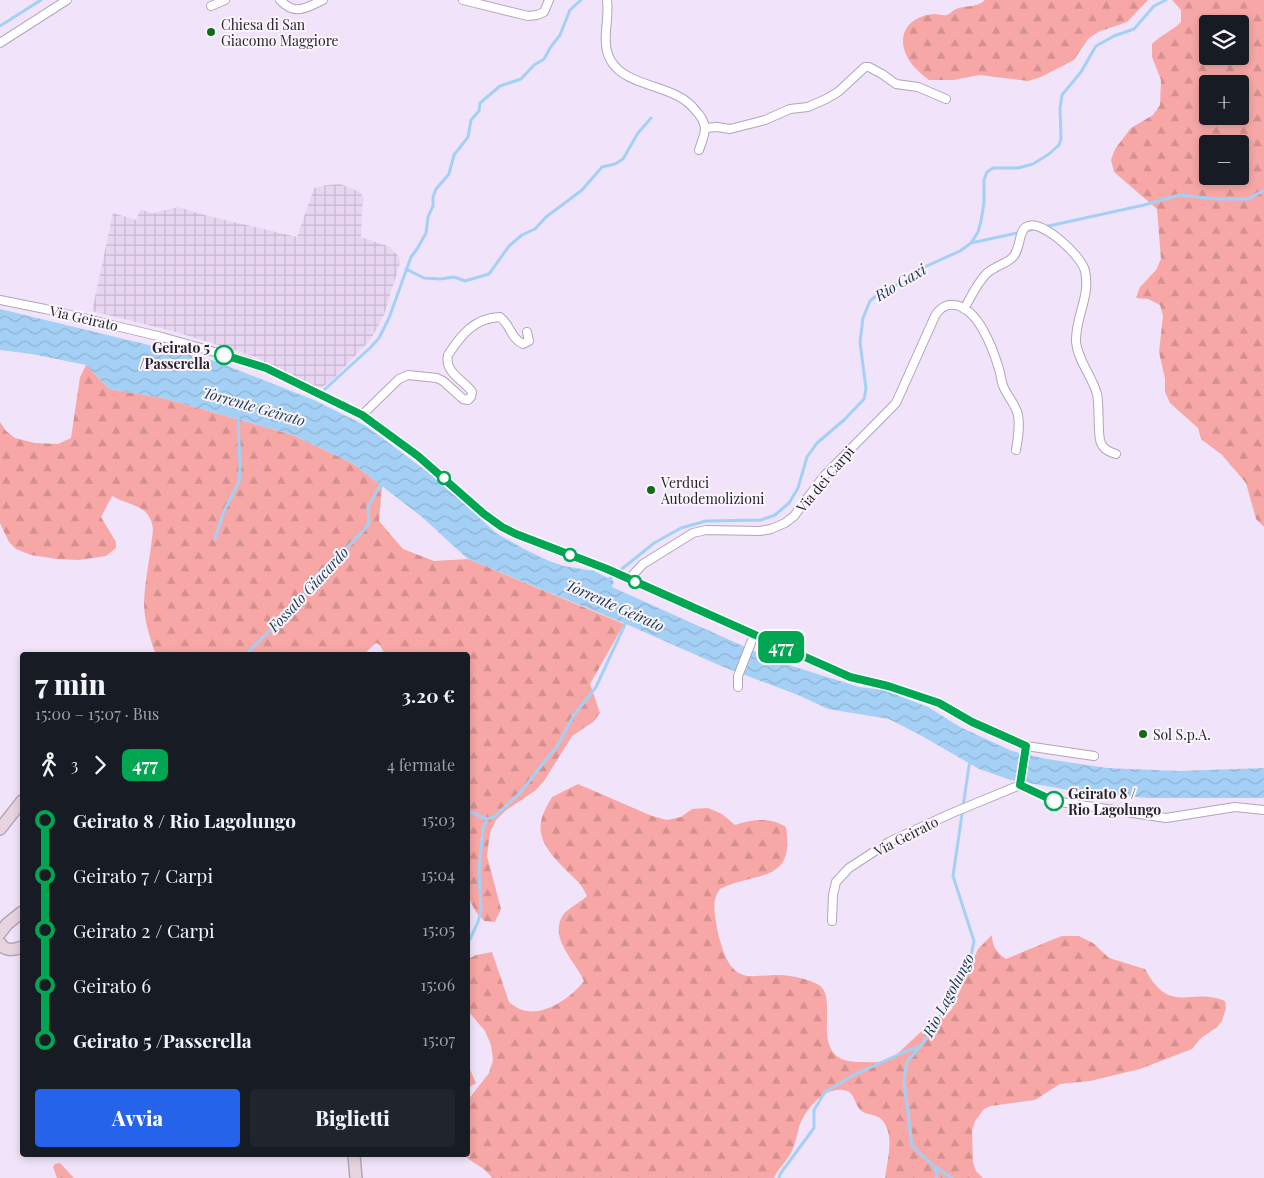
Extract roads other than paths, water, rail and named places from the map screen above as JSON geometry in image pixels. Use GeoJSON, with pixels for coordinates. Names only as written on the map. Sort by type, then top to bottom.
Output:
{"type":"FeatureCollection","features":[{"type":"Feature","properties":{"kind":"street"},"geometry":{"type":"LineString","coordinates":[[0,43],[66,0]]}},
{"type":"Feature","properties":{"kind":"street"},"geometry":{"type":"LineString","coordinates":[[211,6],[225,0]]}},
{"type":"Feature","properties":{"kind":"street"},"geometry":{"type":"LineString","coordinates":[[280,0],[287,7],[295,10],[308,7],[323,0]]}},
{"type":"Feature","properties":{"kind":"street"},"geometry":{"type":"LineString","coordinates":[[463,0],[528,16],[544,12],[549,0]]}},
{"type":"Feature","properties":{"kind":"street"},"geometry":{"type":"LineString","coordinates":[[607,0],[606,42],[608,54],[616,68],[630,76],[677,94],[686,100],[701,117],[705,128],[699,150]]}},
{"type":"Feature","properties":{"kind":"street"},"geometry":{"type":"LineString","coordinates":[[705,128],[730,129],[765,120],[790,109],[808,107],[826,100],[838,92],[866,67],[882,74],[896,84],[918,87],[946,99]]}},
{"type":"Feature","properties":{"kind":"street"},"geometry":{"type":"LineString","coordinates":[[1016,450],[1019,424],[1018,412],[1003,386],[996,360],[982,328],[976,318],[964,309],[987,272],[1012,258],[1016,253],[1022,231],[1031,224],[1038,226],[1059,239],[1081,261],[1085,269],[1087,280],[1085,302],[1077,329],[1076,340],[1078,354],[1097,394],[1100,412],[1099,438],[1106,450],[1116,454]]}},
{"type":"Feature","properties":{"kind":"street","name":"Via Geirato"},"geometry":{"type":"LineString","coordinates":[[0,300],[162,337],[266,368],[362,415],[418,456],[502,527],[607,569],[850,677],[888,686],[939,703],[1026,750],[1094,756]]}},
{"type":"Feature","properties":{"kind":"street","name":"Via dei Carpi"},"geometry":{"type":"LineString","coordinates":[[627,578],[643,564],[693,533],[706,530],[760,531],[785,523],[794,516],[824,476],[896,403],[938,311],[951,305],[957,305],[964,309]]}},
{"type":"Feature","properties":{"kind":"street"},"geometry":{"type":"LineString","coordinates":[[362,415],[398,379],[408,375],[437,378],[463,399],[468,400],[472,394],[470,389],[452,373],[447,360],[448,355],[466,330],[483,320],[500,317],[504,319],[516,340],[523,344],[529,341],[527,332]]}},
{"type":"Feature","properties":{"kind":"street"},"geometry":{"type":"LineString","coordinates":[[738,687],[738,676],[754,635]]}},
{"type":"Feature","properties":{"kind":"street"},"geometry":{"type":"LineString","coordinates":[[1026,750],[1020,784],[1054,801],[1166,818],[1235,808],[1264,810]]}},
{"type":"Feature","properties":{"kind":"street","name":"Via Geirato"},"geometry":{"type":"LineString","coordinates":[[832,922],[834,888],[842,873],[889,842],[1020,784]]}},
{"type":"Feature","properties":{"kind":"street"},"geometry":{"type":"LineString","coordinates":[[0,829],[20,805]]}},
{"type":"Feature","properties":{"kind":"street"},"geometry":{"type":"LineString","coordinates":[[0,933],[7,924],[20,914]]}},
{"type":"Feature","properties":{"kind":"street"},"geometry":{"type":"LineString","coordinates":[[0,943],[7,950],[20,947]]}},
{"type":"Feature","properties":{"kind":"street"},"geometry":{"type":"LineString","coordinates":[[354,1157],[356,1178]]}},
{"type":"Feature","properties":{"kind":"water","name":"Torrente Geirato"},"geometry":{"type":"Polygon","coordinates":[[[0,309],[215,361],[314,400],[366,426],[442,483],[496,533],[524,549],[564,566],[594,571],[614,581],[612,587],[776,661],[859,687],[884,690],[928,707],[960,727],[1012,751],[1047,759],[1107,768],[1179,771],[1264,768],[1264,798],[1148,798],[1074,791],[1011,780],[979,769],[889,719],[828,709],[468,559],[422,517],[352,463],[293,435],[163,398],[109,389],[86,365],[32,354],[0,350],[0,309]]]}},
{"type":"Feature","properties":{"kind":"waterway"},"geometry":{"type":"LineString","coordinates":[[0,26],[41,0]]}},
{"type":"Feature","properties":{"kind":"waterway"},"geometry":{"type":"LineString","coordinates":[[324,390],[379,338],[389,318],[411,257],[426,233],[428,217],[433,206],[433,197],[436,189],[449,174],[454,155],[468,137],[471,120],[479,111],[480,103],[500,86],[521,79],[534,65],[544,59],[560,35],[570,10],[581,0]]}},
{"type":"Feature","properties":{"kind":"waterway","name":"Rio Gaxi"},"geometry":{"type":"LineString","coordinates":[[607,581],[654,543],[681,528],[706,521],[761,520],[775,515],[789,503],[798,488],[807,457],[817,443],[844,420],[864,399],[866,389],[860,342],[863,318],[870,301],[882,291],[908,280],[920,269],[960,251],[971,243],[978,232],[981,221],[984,203],[984,180],[987,172],[993,168],[1018,168],[1033,164],[1059,145],[1061,139],[1060,108],[1062,95],[1081,72],[1096,46],[1114,36],[1134,29],[1154,6],[1166,0]]}},
{"type":"Feature","properties":{"kind":"waterway"},"geometry":{"type":"LineString","coordinates":[[406,269],[424,278],[440,279],[454,277],[465,281],[489,274],[509,246],[522,235],[535,229],[546,217],[582,190],[602,167],[615,164],[623,159],[638,133],[651,118]]}},
{"type":"Feature","properties":{"kind":"waterway"},"geometry":{"type":"LineString","coordinates":[[1044,227],[1144,205],[1179,195],[1216,199],[1248,199],[1264,190]]}},
{"type":"Feature","properties":{"kind":"waterway"},"geometry":{"type":"LineString","coordinates":[[971,243],[1035,229]]}},
{"type":"Feature","properties":{"kind":"waterway"},"geometry":{"type":"LineString","coordinates":[[215,539],[224,511],[239,482],[238,417]]}},
{"type":"Feature","properties":{"kind":"waterway","name":"Fossato Giacardo"},"geometry":{"type":"LineString","coordinates":[[248,652],[301,598],[318,574],[363,531],[369,523],[368,507],[382,482]]}},
{"type":"Feature","properties":{"kind":"waterway"},"geometry":{"type":"LineString","coordinates":[[470,812],[487,819],[494,817],[519,794],[558,745],[574,715],[596,687],[627,620]]}},
{"type":"Feature","properties":{"kind":"waterway","name":"Rio Lagolungo"},"geometry":{"type":"LineString","coordinates":[[952,1178],[935,1167],[912,1146],[904,1081],[907,1062],[932,1032],[971,956],[974,941],[953,876],[970,759]]}},
{"type":"Feature","properties":{"kind":"waterway"},"geometry":{"type":"LineString","coordinates":[[470,939],[481,910],[479,871],[483,829],[487,819]]}},
{"type":"Feature","properties":{"kind":"waterway"},"geometry":{"type":"LineString","coordinates":[[779,1178],[814,1128],[814,1110],[825,1092],[854,1075],[919,1047]]}},
{"type":"Feature","properties":{"kind":"waterway"},"geometry":{"type":"LineString","coordinates":[[935,1167],[936,1178]]}},
{"type":"Feature","properties":{"kind":"place","name":"Chiesa di San Giacomo Maggiore"},"geometry":{"type":"Point","coordinates":[211,32]}},
{"type":"Feature","properties":{"kind":"place","name":"Geirato 5 /Passerella"},"geometry":{"type":"Point","coordinates":[224,355]}},
{"type":"Feature","properties":{"kind":"place","name":"Verduci Autodemolizioni"},"geometry":{"type":"Point","coordinates":[651,490]}},
{"type":"Feature","properties":{"kind":"place","name":"Sol S.p.A."},"geometry":{"type":"Point","coordinates":[1143,734]}},
{"type":"Feature","properties":{"kind":"place","name":"Geirato 8 / Rio Lagolungo"},"geometry":{"type":"Point","coordinates":[1054,801]}}]}
